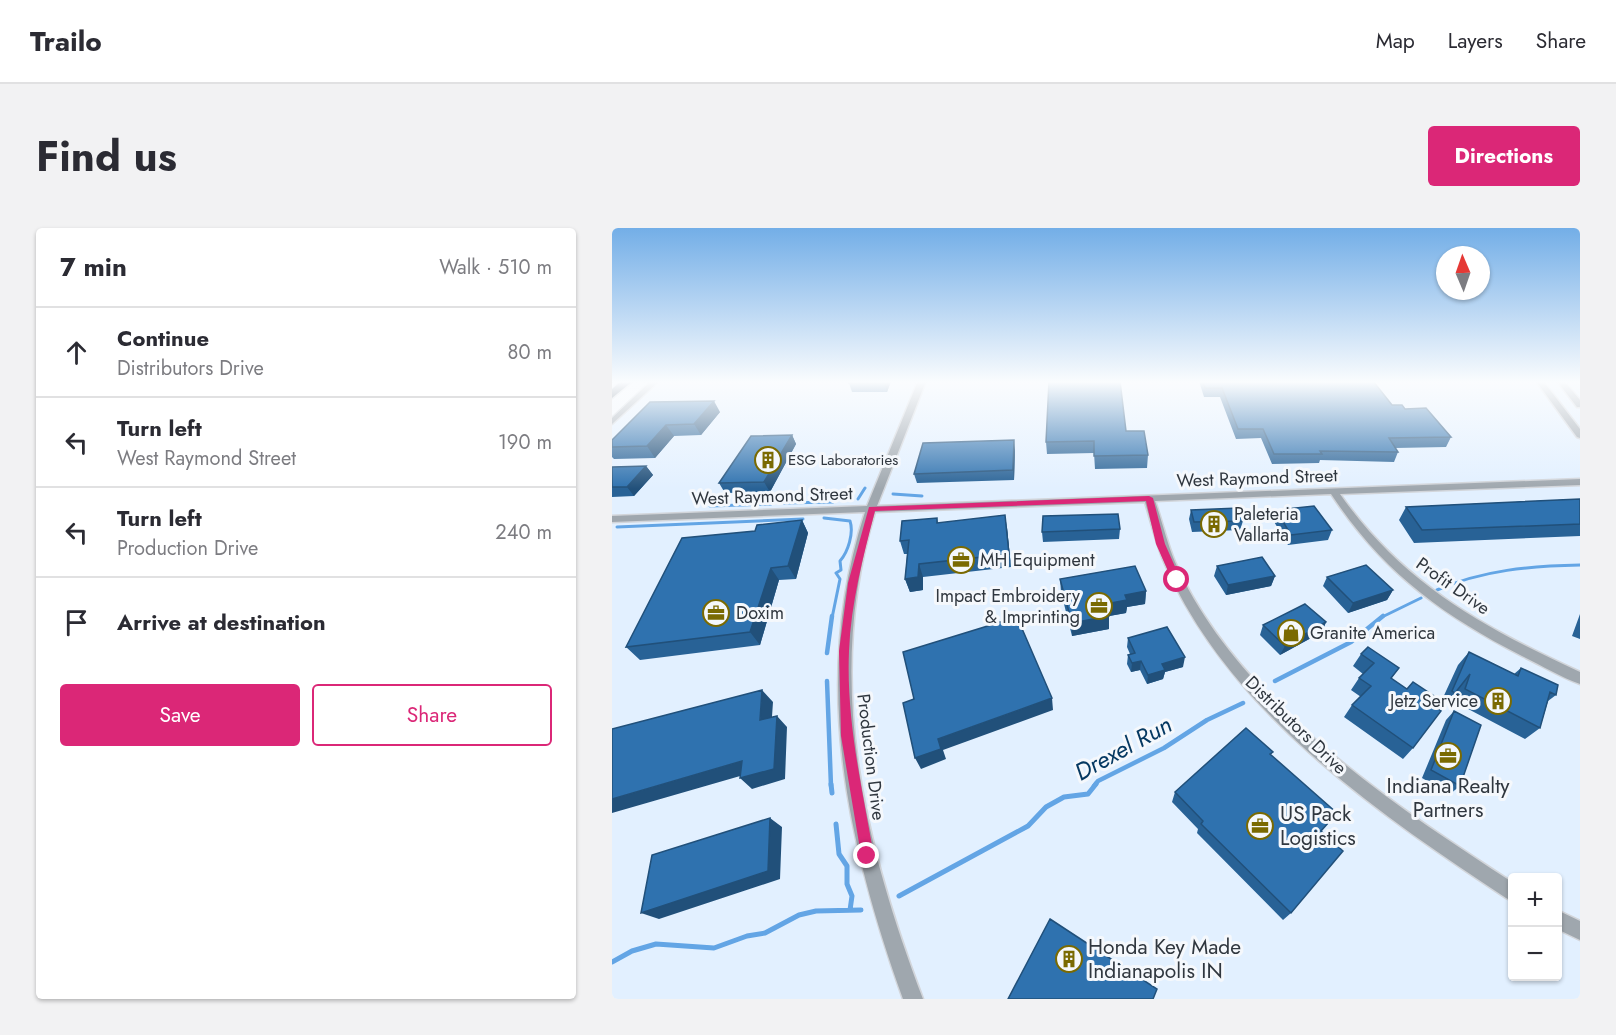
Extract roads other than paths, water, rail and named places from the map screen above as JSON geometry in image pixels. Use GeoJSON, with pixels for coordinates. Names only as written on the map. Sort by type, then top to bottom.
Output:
{"type":"FeatureCollection","features":[{"type":"Feature","properties":{"kind":"street","name":"Production Drive"},"geometry":{"type":"LineString","coordinates":[[908,417],[858,552],[844,651],[847,736],[865,848],[883,915],[913,999]]}},
{"type":"Feature","properties":{"kind":"street"},"geometry":{"type":"LineString","coordinates":[[1566,417],[1580,435]]}},
{"type":"Feature","properties":{"kind":"street","name":"West Raymond Street"},"geometry":{"type":"LineString","coordinates":[[612,519],[1580,482]]}},
{"type":"Feature","properties":{"kind":"street","name":"Profit Drive"},"geometry":{"type":"LineString","coordinates":[[1333,491],[1367,539],[1417,585],[1483,629],[1580,678]]}},
{"type":"Feature","properties":{"kind":"street","name":"Distributors Drive"},"geometry":{"type":"LineString","coordinates":[[1149,498],[1161,544],[1183,591],[1210,633],[1256,689],[1325,757],[1386,807],[1508,889]]}},
{"type":"Feature","properties":{"kind":"street"},"geometry":{"type":"LineString","coordinates":[[1562,922],[1580,931]]}},
{"type":"Feature","properties":{"kind":"waterway"},"geometry":{"type":"LineString","coordinates":[[858,499],[865,488]]}},
{"type":"Feature","properties":{"kind":"waterway"},"geometry":{"type":"LineString","coordinates":[[893,494],[922,496]]}},
{"type":"Feature","properties":{"kind":"waterway"},"geometry":{"type":"LineString","coordinates":[[784,503],[833,502]]}},
{"type":"Feature","properties":{"kind":"waterway"},"geometry":{"type":"LineString","coordinates":[[710,506],[771,504]]}},
{"type":"Feature","properties":{"kind":"waterway"},"geometry":{"type":"LineString","coordinates":[[824,518],[850,521],[851,526],[846,553],[840,561],[841,570],[836,573],[840,579],[832,618]]}},
{"type":"Feature","properties":{"kind":"waterway"},"geometry":{"type":"LineString","coordinates":[[617,527],[803,519]]}},
{"type":"Feature","properties":{"kind":"waterway","name":"Drexel Run"},"geometry":{"type":"LineString","coordinates":[[1437,590],[1454,583],[1507,570],[1580,565]]}},
{"type":"Feature","properties":{"kind":"waterway","name":"Drexel Run"},"geometry":{"type":"LineString","coordinates":[[1381,617],[1421,598]]}},
{"type":"Feature","properties":{"kind":"waterway"},"geometry":{"type":"LineString","coordinates":[[827,653],[832,616]]}},
{"type":"Feature","properties":{"kind":"waterway","name":"Drexel Run"},"geometry":{"type":"LineString","coordinates":[[1275,681],[1351,642],[1381,617]]}},
{"type":"Feature","properties":{"kind":"waterway"},"geometry":{"type":"LineString","coordinates":[[827,681],[831,786]]}},
{"type":"Feature","properties":{"kind":"waterway","name":"Drexel Run"},"geometry":{"type":"LineString","coordinates":[[1094,786],[1098,781],[1164,748],[1207,720],[1243,703]]}},
{"type":"Feature","properties":{"kind":"waterway"},"geometry":{"type":"LineString","coordinates":[[831,784],[832,793]]}},
{"type":"Feature","properties":{"kind":"waterway","name":"Drexel Run"},"geometry":{"type":"LineString","coordinates":[[899,896],[1028,826],[1046,807],[1064,797],[1088,794],[1096,784]]}},
{"type":"Feature","properties":{"kind":"waterway"},"geometry":{"type":"LineString","coordinates":[[836,824],[839,854],[847,866],[847,884],[852,896],[850,910]]}},
{"type":"Feature","properties":{"kind":"waterway","name":"Drexel Run"},"geometry":{"type":"LineString","coordinates":[[612,962],[632,951],[656,944],[714,948],[747,936],[765,933],[799,915],[816,911],[861,910]]}},
{"type":"Feature","properties":{"kind":"place","name":"ESG Laboratories"},"geometry":{"type":"Point","coordinates":[768,460]}},
{"type":"Feature","properties":{"kind":"place","name":"Paleteria Vallarta"},"geometry":{"type":"Point","coordinates":[1214,524]}},
{"type":"Feature","properties":{"kind":"place","name":"MH Equipment"},"geometry":{"type":"Point","coordinates":[961,560]}},
{"type":"Feature","properties":{"kind":"place","name":"Impact Embroidery & Imprinting"},"geometry":{"type":"Point","coordinates":[1099,606]}},
{"type":"Feature","properties":{"kind":"place","name":"Doxim"},"geometry":{"type":"Point","coordinates":[716,613]}},
{"type":"Feature","properties":{"kind":"place","name":"Granite America"},"geometry":{"type":"Point","coordinates":[1291,633]}},
{"type":"Feature","properties":{"kind":"place","name":"Jetz Service"},"geometry":{"type":"Point","coordinates":[1498,701]}},
{"type":"Feature","properties":{"kind":"place","name":"Indiana Realty Partners"},"geometry":{"type":"Point","coordinates":[1448,756]}},
{"type":"Feature","properties":{"kind":"place","name":"US Pack Logistics"},"geometry":{"type":"Point","coordinates":[1260,826]}},
{"type":"Feature","properties":{"kind":"place","name":"Honda Key Made Indianapolis IN"},"geometry":{"type":"Point","coordinates":[1069,959]}}]}
